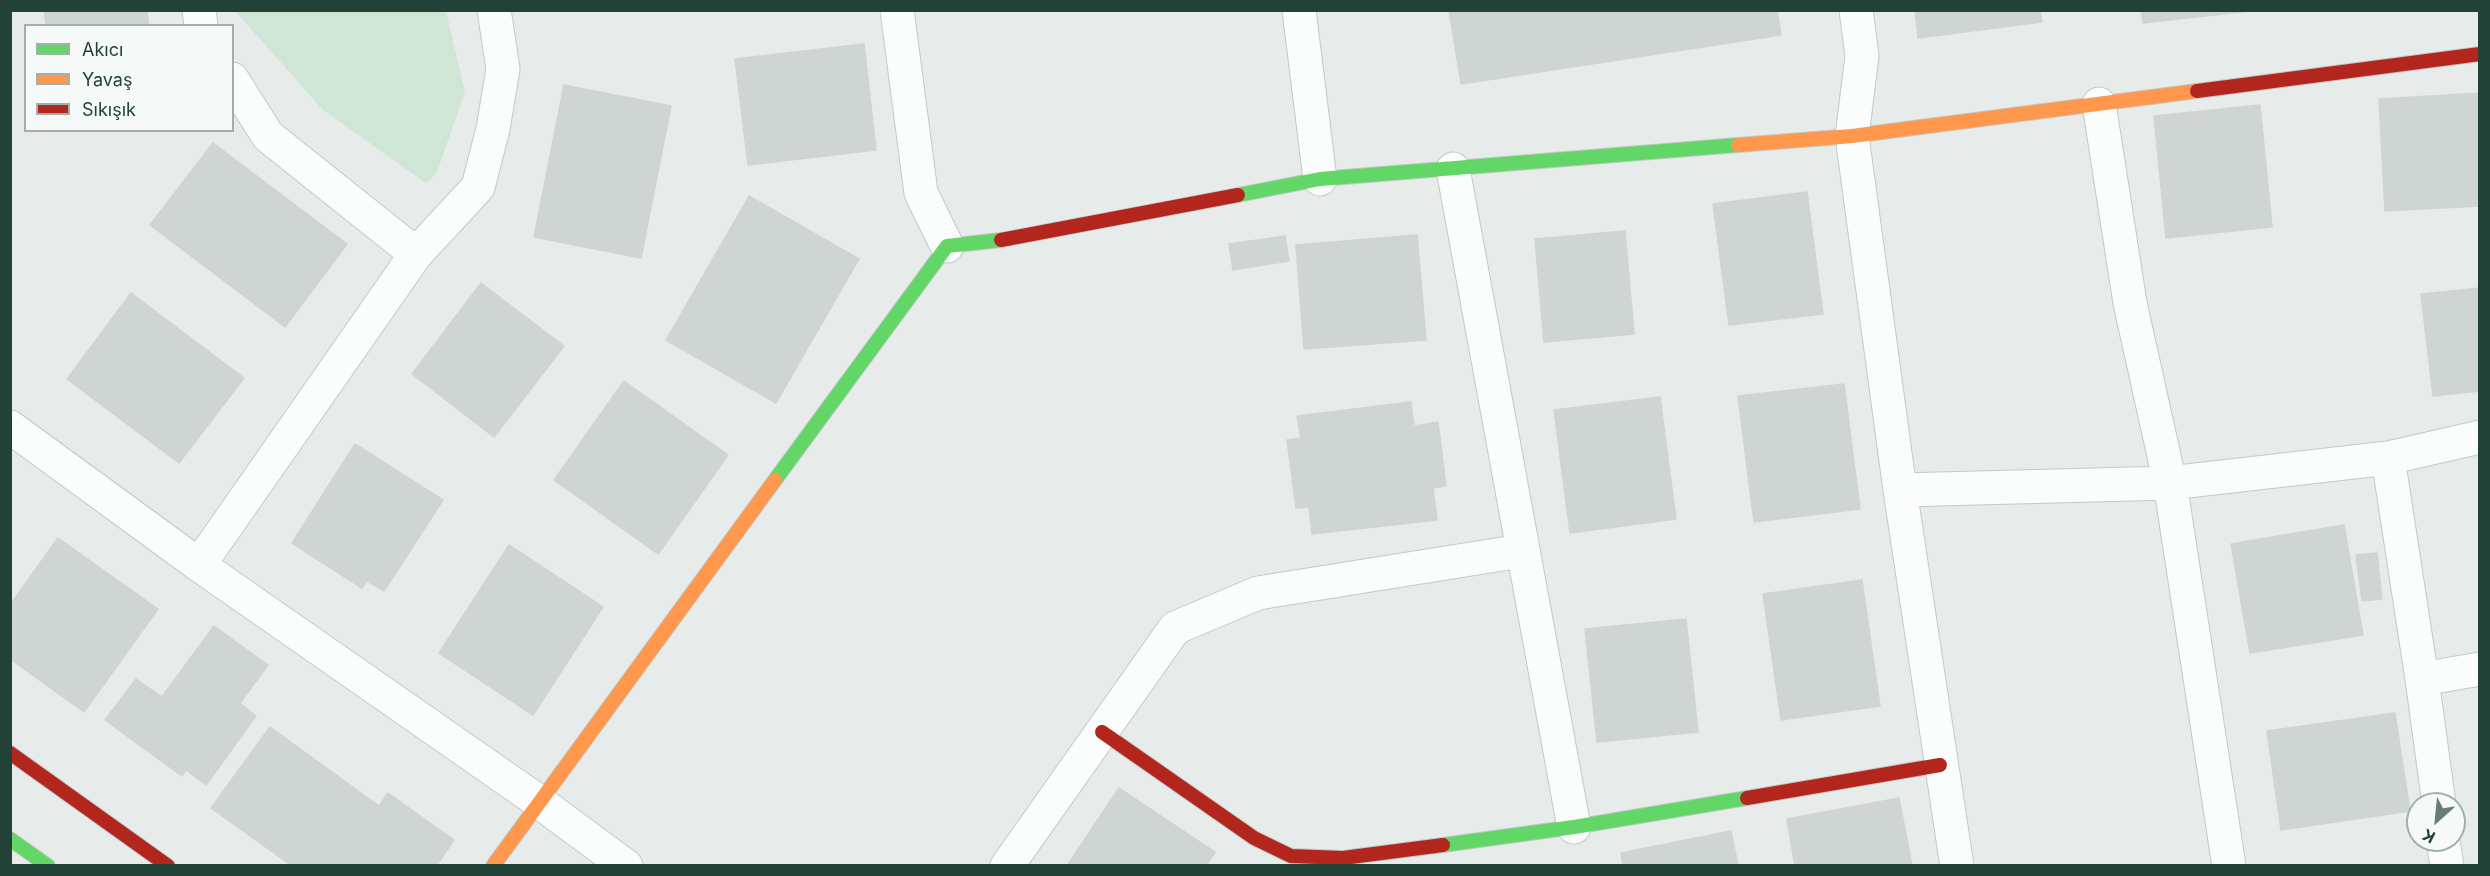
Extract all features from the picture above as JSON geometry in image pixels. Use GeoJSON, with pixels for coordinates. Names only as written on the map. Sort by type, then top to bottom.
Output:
{"type":"FeatureCollection","features":[{"type":"Feature","properties":{"kind":"street"},"geometry":{"type":"LineString","coordinates":[[199,565],[416,254],[478,187],[493,129],[503,69],[494,10]]}},
{"type":"Feature","properties":{"kind":"street"},"geometry":{"type":"LineString","coordinates":[[897,10],[921,193],[947,246]]}},
{"type":"Feature","properties":{"kind":"street"},"geometry":{"type":"LineString","coordinates":[[1299,10],[1320,179]]}},
{"type":"Feature","properties":{"kind":"street"},"geometry":{"type":"LineString","coordinates":[[1856,10],[1862,56],[1852,136],[1900,490],[1957,866]]}},
{"type":"Feature","properties":{"kind":"street"},"geometry":{"type":"LineString","coordinates":[[493,866],[538,801],[947,246],[999,240],[1320,179],[1852,136],[2480,54]]}},
{"type":"Feature","properties":{"kind":"street"},"geometry":{"type":"LineString","coordinates":[[234,82],[268,136],[416,254]]}},
{"type":"Feature","properties":{"kind":"street"},"geometry":{"type":"LineString","coordinates":[[2099,104],[2130,303],[2170,483],[2229,866]]}},
{"type":"Feature","properties":{"kind":"street"},"geometry":{"type":"LineString","coordinates":[[1453,169],[1521,551],[1574,827]]}},
{"type":"Feature","properties":{"kind":"street"},"geometry":{"type":"LineString","coordinates":[[10,428],[199,565],[538,801],[626,866]]}},
{"type":"Feature","properties":{"kind":"street"},"geometry":{"type":"LineString","coordinates":[[1900,490],[2170,483],[2388,458],[2480,437]]}},
{"type":"Feature","properties":{"kind":"street"},"geometry":{"type":"LineString","coordinates":[[2388,458],[2437,792]]}},
{"type":"Feature","properties":{"kind":"street"},"geometry":{"type":"LineString","coordinates":[[1007,866],[1175,628],[1258,593],[1521,551]]}},
{"type":"Feature","properties":{"kind":"street"},"geometry":{"type":"LineString","coordinates":[[2422,679],[2480,669]]}},
{"type":"Feature","properties":{"kind":"street"},"geometry":{"type":"LineString","coordinates":[[1102,732],[1254,838],[1291,856],[1343,858],[1574,827],[1940,765]]}},
{"type":"Feature","properties":{"kind":"street"},"geometry":{"type":"LineString","coordinates":[[10,753],[168,866]]}},
{"type":"Feature","properties":{"kind":"street"},"geometry":{"type":"LineString","coordinates":[[10,839],[48,866]]}},
{"type":"Feature","properties":{"kind":"green space"},"geometry":{"type":"Polygon","coordinates":[[[235,11],[446,11],[465,92],[437,172],[427,184],[323,110],[235,11]]]}},
{"type":"Feature","properties":{"kind":"building"},"geometry":{"type":"Polygon","coordinates":[[[44,10],[147,10],[149,24],[46,24],[44,10]]]}},
{"type":"Feature","properties":{"kind":"building"},"geometry":{"type":"Polygon","coordinates":[[[1449,10],[1777,10],[1781,35],[1461,84],[1449,10]]]}},
{"type":"Feature","properties":{"kind":"building"},"geometry":{"type":"Polygon","coordinates":[[[1915,10],[2040,10],[2042,22],[1918,38],[1915,10]]]}},
{"type":"Feature","properties":{"kind":"building"},"geometry":{"type":"Polygon","coordinates":[[[2141,10],[2258,10],[2143,23],[2141,10]]]}},
{"type":"Feature","properties":{"kind":"building"},"geometry":{"type":"Polygon","coordinates":[[[864,44],[876,150],[748,165],[735,59],[864,44]]]}},
{"type":"Feature","properties":{"kind":"building"},"geometry":{"type":"Polygon","coordinates":[[[564,85],[671,106],[641,258],[534,237],[564,85]]]}},
{"type":"Feature","properties":{"kind":"building"},"geometry":{"type":"Polygon","coordinates":[[[2480,93],[2480,206],[2385,211],[2379,99],[2480,93]]]}},
{"type":"Feature","properties":{"kind":"building"},"geometry":{"type":"Polygon","coordinates":[[[2260,105],[2272,227],[2166,238],[2154,116],[2260,105]]]}},
{"type":"Feature","properties":{"kind":"building"},"geometry":{"type":"Polygon","coordinates":[[[213,143],[347,244],[285,327],[150,225],[213,143]]]}},
{"type":"Feature","properties":{"kind":"building"},"geometry":{"type":"Polygon","coordinates":[[[1807,192],[1823,314],[1729,325],[1713,204],[1807,192]]]}},
{"type":"Feature","properties":{"kind":"building"},"geometry":{"type":"Polygon","coordinates":[[[749,196],[859,259],[776,403],[666,340],[749,196]]]}},
{"type":"Feature","properties":{"kind":"building"},"geometry":{"type":"Polygon","coordinates":[[[1625,231],[1634,334],[1544,342],[1535,239],[1625,231]]]}},
{"type":"Feature","properties":{"kind":"building"},"geometry":{"type":"Polygon","coordinates":[[[1417,235],[1426,340],[1304,349],[1296,245],[1417,235]]]}},
{"type":"Feature","properties":{"kind":"building"},"geometry":{"type":"Polygon","coordinates":[[[1285,236],[1289,261],[1233,270],[1229,244],[1285,236]]]}},
{"type":"Feature","properties":{"kind":"building"},"geometry":{"type":"Polygon","coordinates":[[[481,283],[564,346],[494,437],[412,374],[481,283]]]}},
{"type":"Feature","properties":{"kind":"building"},"geometry":{"type":"Polygon","coordinates":[[[2480,288],[2480,391],[2433,396],[2421,294],[2480,288]]]}},
{"type":"Feature","properties":{"kind":"building"},"geometry":{"type":"Polygon","coordinates":[[[131,293],[244,378],[179,463],[67,379],[131,293]]]}},
{"type":"Feature","properties":{"kind":"building"},"geometry":{"type":"Polygon","coordinates":[[[624,381],[728,455],[658,554],[554,480],[624,381]]]}},
{"type":"Feature","properties":{"kind":"building"},"geometry":{"type":"Polygon","coordinates":[[[1844,384],[1860,509],[1754,522],[1738,396],[1844,384]]]}},
{"type":"Feature","properties":{"kind":"building"},"geometry":{"type":"Polygon","coordinates":[[[1660,397],[1676,519],[1570,533],[1554,410],[1660,397]]]}},
{"type":"Feature","properties":{"kind":"building"},"geometry":{"type":"Polygon","coordinates":[[[1411,402],[1414,426],[1438,422],[1446,486],[1433,488],[1437,520],[1312,534],[1309,507],[1296,508],[1287,440],[1301,438],[1297,416],[1411,402]]]}},
{"type":"Feature","properties":{"kind":"building"},"geometry":{"type":"Polygon","coordinates":[[[355,444],[443,500],[384,591],[367,581],[362,588],[292,543],[355,444]]]}},
{"type":"Feature","properties":{"kind":"building"},"geometry":{"type":"Polygon","coordinates":[[[2344,525],[2363,635],[2250,653],[2231,544],[2344,525]]]}},
{"type":"Feature","properties":{"kind":"building"},"geometry":{"type":"Polygon","coordinates":[[[58,538],[158,609],[84,712],[10,659],[10,605],[58,538]]]}},
{"type":"Feature","properties":{"kind":"building"},"geometry":{"type":"Polygon","coordinates":[[[509,545],[603,607],[533,715],[439,653],[509,545]]]}},
{"type":"Feature","properties":{"kind":"building"},"geometry":{"type":"Polygon","coordinates":[[[2377,553],[2382,599],[2362,601],[2356,555],[2377,553]]]}},
{"type":"Feature","properties":{"kind":"building"},"geometry":{"type":"Polygon","coordinates":[[[1862,580],[1880,706],[1781,720],[1763,594],[1862,580]]]}},
{"type":"Feature","properties":{"kind":"building"},"geometry":{"type":"Polygon","coordinates":[[[1686,619],[1698,732],[1597,742],[1585,629],[1686,619]]]}},
{"type":"Feature","properties":{"kind":"building"},"geometry":{"type":"Polygon","coordinates":[[[214,626],[268,665],[240,703],[256,716],[206,785],[186,770],[182,776],[131,739],[214,626]]]}},
{"type":"Feature","properties":{"kind":"building"},"geometry":{"type":"Polygon","coordinates":[[[136,679],[162,697],[131,739],[105,720],[136,679]]]}},
{"type":"Feature","properties":{"kind":"building"},"geometry":{"type":"Polygon","coordinates":[[[2395,713],[2407,792],[2406,812],[2281,830],[2267,731],[2395,713]]]}},
{"type":"Feature","properties":{"kind":"building"},"geometry":{"type":"Polygon","coordinates":[[[270,727],[379,806],[388,793],[454,840],[436,866],[292,866],[211,808],[270,727]]]}},
{"type":"Feature","properties":{"kind":"building"},"geometry":{"type":"Polygon","coordinates":[[[1119,788],[1215,852],[1206,866],[1067,866],[1119,788]]]}},
{"type":"Feature","properties":{"kind":"building"},"geometry":{"type":"Polygon","coordinates":[[[1899,798],[1912,866],[1795,866],[1787,819],[1899,798]]]}},
{"type":"Feature","properties":{"kind":"building"},"geometry":{"type":"Polygon","coordinates":[[[1731,831],[1738,866],[1623,866],[1621,853],[1731,831]]]}},
{"type":"Feature","properties":{"kind":"traffic: fast"},"geometry":{"type":"LineString","coordinates":[[1238,195],[1320,179],[1738,145]]}},
{"type":"Feature","properties":{"kind":"traffic: fast"},"geometry":{"type":"LineString","coordinates":[[775,480],[947,246],[1001,240]]}},
{"type":"Feature","properties":{"kind":"traffic: fast"},"geometry":{"type":"LineString","coordinates":[[1443,845],[1574,827],[1747,798]]}},
{"type":"Feature","properties":{"kind":"traffic: fast"},"geometry":{"type":"LineString","coordinates":[[10,839],[48,866]]}},
{"type":"Feature","properties":{"kind":"traffic: slow"},"geometry":{"type":"LineString","coordinates":[[1738,145],[1852,136],[2197,91]]}},
{"type":"Feature","properties":{"kind":"traffic: slow"},"geometry":{"type":"LineString","coordinates":[[493,866],[775,480]]}},
{"type":"Feature","properties":{"kind":"traffic: jam"},"geometry":{"type":"LineString","coordinates":[[2197,91],[2480,54]]}},
{"type":"Feature","properties":{"kind":"traffic: jam"},"geometry":{"type":"LineString","coordinates":[[1001,240],[1238,195]]}},
{"type":"Feature","properties":{"kind":"traffic: jam"},"geometry":{"type":"LineString","coordinates":[[1102,732],[1254,838],[1291,856],[1343,858],[1443,845]]}},
{"type":"Feature","properties":{"kind":"traffic: jam"},"geometry":{"type":"LineString","coordinates":[[10,753],[168,866]]}},
{"type":"Feature","properties":{"kind":"traffic: jam"},"geometry":{"type":"LineString","coordinates":[[1747,798],[1940,765]]}}]}
